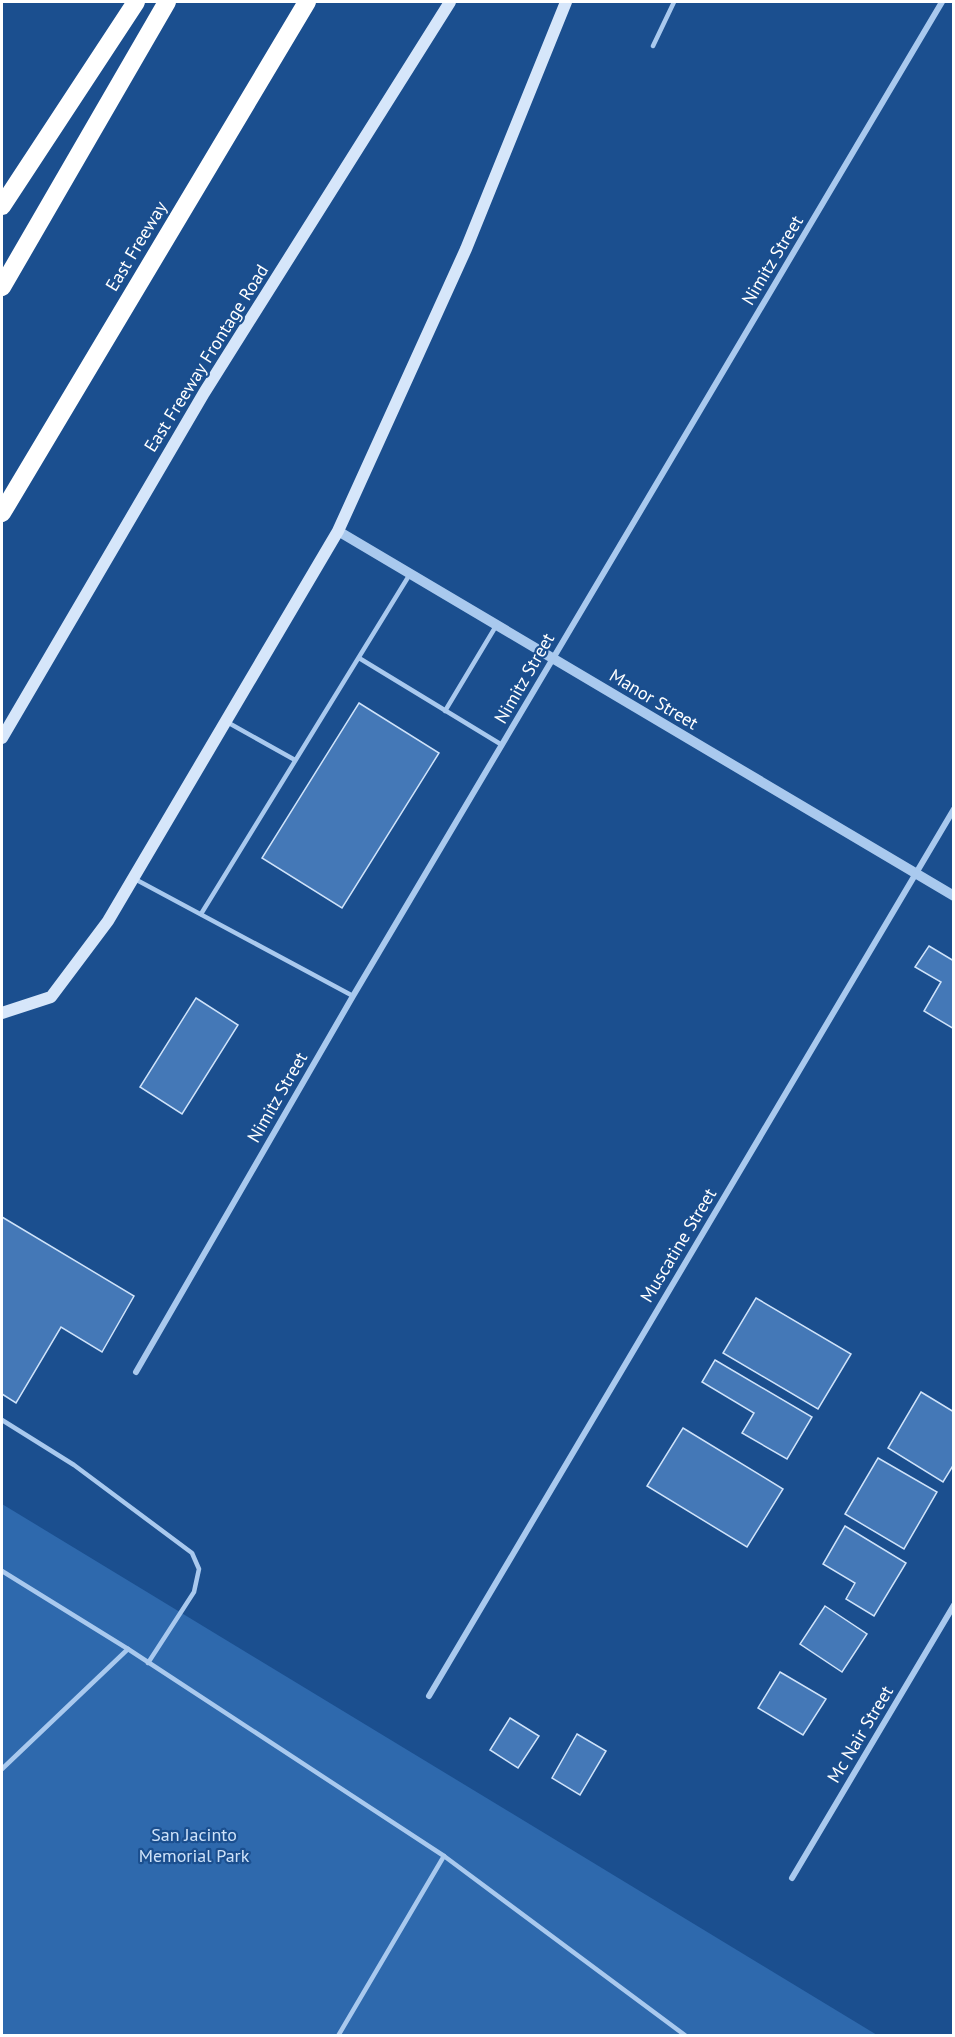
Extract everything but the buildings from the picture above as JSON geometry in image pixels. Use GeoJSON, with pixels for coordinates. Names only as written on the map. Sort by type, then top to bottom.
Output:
{"type":"FeatureCollection","features":[{"type":"Feature","properties":{"kind":"highway"},"geometry":{"type":"LineString","coordinates":[[2,206],[136,2]]}},
{"type":"Feature","properties":{"kind":"highway"},"geometry":{"type":"LineString","coordinates":[[4,283],[167,2]]}},
{"type":"Feature","properties":{"kind":"highway","name":"East Freeway"},"geometry":{"type":"LineString","coordinates":[[2,513],[308,2]]}},
{"type":"Feature","properties":{"kind":"main road","name":"East Freeway Frontage Road"},"geometry":{"type":"LineString","coordinates":[[2,738],[204,393],[450,2]]}},
{"type":"Feature","properties":{"kind":"main road"},"geometry":{"type":"LineString","coordinates":[[2,1013],[51,997],[108,921],[338,531],[466,249],[566,2]]}},
{"type":"Feature","properties":{"kind":"street","name":"Nimitz Street"},"geometry":{"type":"LineString","coordinates":[[136,1372],[353,996],[942,2]]}},
{"type":"Feature","properties":{"kind":"street","name":"Manor Street"},"geometry":{"type":"LineString","coordinates":[[338,531],[954,896]]}},
{"type":"Feature","properties":{"kind":"street","name":"Muscatine Street"},"geometry":{"type":"LineString","coordinates":[[429,1696],[954,809]]}},
{"type":"Feature","properties":{"kind":"street","name":"Mc Nair Street"},"geometry":{"type":"LineString","coordinates":[[792,1878],[954,1605]]}},
{"type":"Feature","properties":{"kind":"lane"},"geometry":{"type":"LineString","coordinates":[[653,46],[674,2]]}},
{"type":"Feature","properties":{"kind":"lane"},"geometry":{"type":"LineString","coordinates":[[201,914],[410,574]]}},
{"type":"Feature","properties":{"kind":"lane"},"geometry":{"type":"LineString","coordinates":[[445,711],[497,625]]}},
{"type":"Feature","properties":{"kind":"lane"},"geometry":{"type":"LineString","coordinates":[[358,658],[502,745]]}},
{"type":"Feature","properties":{"kind":"lane"},"geometry":{"type":"LineString","coordinates":[[225,721],[296,760]]}},
{"type":"Feature","properties":{"kind":"lane"},"geometry":{"type":"LineString","coordinates":[[133,878],[353,996]]}},
{"type":"Feature","properties":{"kind":"lane"},"geometry":{"type":"LineString","coordinates":[[2,1420],[74,1466],[192,1552],[199,1569],[194,1592],[148,1663]]}},
{"type":"Feature","properties":{"kind":"lane"},"geometry":{"type":"LineString","coordinates":[[2,1571],[128,1649],[444,1856],[686,2036]]}},
{"type":"Feature","properties":{"kind":"lane"},"geometry":{"type":"LineString","coordinates":[[2,1770],[128,1649]]}},
{"type":"Feature","properties":{"kind":"lane"},"geometry":{"type":"LineString","coordinates":[[338,2036],[444,1856]]}},
{"type":"Feature","properties":{"kind":"green space","name":"San Jacinto Memorial Park"},"geometry":{"type":"Polygon","coordinates":[[[2,1504],[877,2035],[2,2035],[2,1504]]]}}]}
